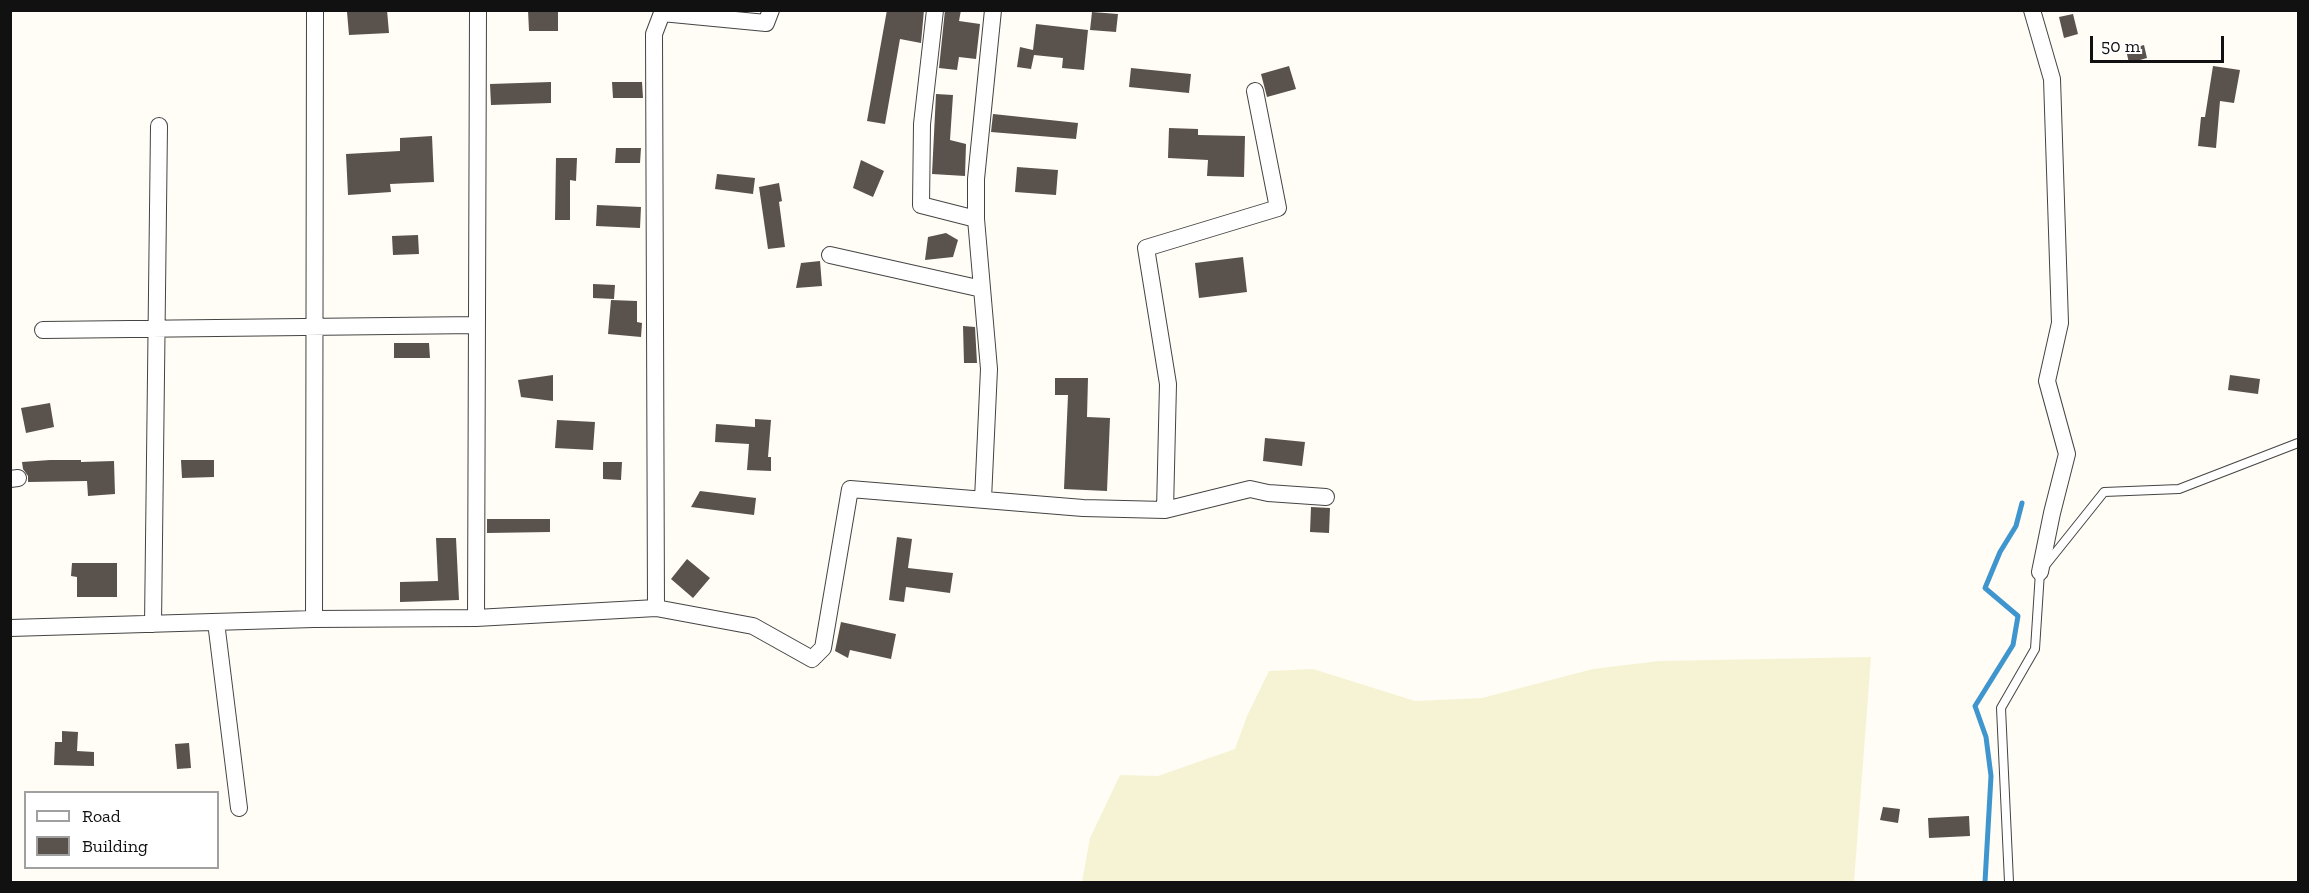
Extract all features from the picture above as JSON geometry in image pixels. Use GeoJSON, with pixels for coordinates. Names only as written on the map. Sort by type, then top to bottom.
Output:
{"type":"FeatureCollection","features":[{"type":"Feature","properties":{"kind":"street"},"geometry":{"type":"LineString","coordinates":[[314,619],[315,10]]}},
{"type":"Feature","properties":{"kind":"street"},"geometry":{"type":"LineString","coordinates":[[476,618],[478,10]]}},
{"type":"Feature","properties":{"kind":"street"},"geometry":{"type":"LineString","coordinates":[[656,608],[654,33],[662,13],[766,23],[771,10]]}},
{"type":"Feature","properties":{"kind":"street"},"geometry":{"type":"LineString","coordinates":[[935,10],[922,124],[921,205],[976,219]]}},
{"type":"Feature","properties":{"kind":"street"},"geometry":{"type":"LineString","coordinates":[[983,499],[989,369],[976,219],[976,179],[993,10]]}},
{"type":"Feature","properties":{"kind":"street"},"geometry":{"type":"LineString","coordinates":[[2031,10],[2052,79],[2060,322],[2048,381],[2067,454],[2040,572]]}},
{"type":"Feature","properties":{"kind":"street"},"geometry":{"type":"LineString","coordinates":[[1166,510],[1168,384],[1146,248],[1278,208],[1255,91]]}},
{"type":"Feature","properties":{"kind":"street"},"geometry":{"type":"LineString","coordinates":[[153,624],[159,126]]}},
{"type":"Feature","properties":{"kind":"street"},"geometry":{"type":"LineString","coordinates":[[830,255],[982,289]]}},
{"type":"Feature","properties":{"kind":"street"},"geometry":{"type":"LineString","coordinates":[[43,330],[477,325]]}},
{"type":"Feature","properties":{"kind":"street"},"geometry":{"type":"LineString","coordinates":[[10,628],[314,619],[476,618],[656,608],[753,626],[812,659],[823,648],[850,489],[1083,508],[1166,510],[1250,489],[1268,493],[1326,497]]}},
{"type":"Feature","properties":{"kind":"street"},"geometry":{"type":"LineString","coordinates":[[216,622],[239,808]]}},
{"type":"Feature","properties":{"kind":"lane"},"geometry":{"type":"LineString","coordinates":[[2009,882],[2001,708],[2035,649],[2040,572],[2104,492],[2180,489],[2298,443]]}},
{"type":"Feature","properties":{"kind":"shaded area"},"geometry":{"type":"Polygon","coordinates":[[[1871,657],[1854,882],[1082,882],[1090,838],[1120,775],[1158,776],[1235,749],[1247,716],[1269,671],[1313,669],[1415,701],[1482,698],[1593,669],[1659,661],[1871,657]]]}},
{"type":"Feature","properties":{"kind":"building"},"geometry":{"type":"Polygon","coordinates":[[[387,10],[389,33],[349,35],[347,12],[387,10]]]}},
{"type":"Feature","properties":{"kind":"building"},"geometry":{"type":"Polygon","coordinates":[[[528,10],[558,10],[558,31],[529,31],[528,10]]]}},
{"type":"Feature","properties":{"kind":"building"},"geometry":{"type":"Polygon","coordinates":[[[887,10],[924,10],[921,43],[900,39],[885,124],[867,121],[887,10]]]}},
{"type":"Feature","properties":{"kind":"building"},"geometry":{"type":"Polygon","coordinates":[[[945,10],[961,10],[959,21],[980,24],[976,59],[959,57],[957,70],[939,68],[945,10]]]}},
{"type":"Feature","properties":{"kind":"building"},"geometry":{"type":"Polygon","coordinates":[[[1092,12],[1118,14],[1116,32],[1090,30],[1092,12]]]}},
{"type":"Feature","properties":{"kind":"building"},"geometry":{"type":"Polygon","coordinates":[[[2073,14],[2078,34],[2064,38],[2059,17],[2073,14]]]}},
{"type":"Feature","properties":{"kind":"building"},"geometry":{"type":"Polygon","coordinates":[[[1036,24],[1088,30],[1084,70],[1062,68],[1063,58],[1034,55],[1031,69],[1017,67],[1020,47],[1033,50],[1036,24]]]}},
{"type":"Feature","properties":{"kind":"building"},"geometry":{"type":"Polygon","coordinates":[[[2144,45],[2147,58],[2129,63],[2126,50],[2144,45]]]}},
{"type":"Feature","properties":{"kind":"building"},"geometry":{"type":"Polygon","coordinates":[[[1289,66],[1296,89],[1267,97],[1261,74],[1289,66]]]}},
{"type":"Feature","properties":{"kind":"building"},"geometry":{"type":"Polygon","coordinates":[[[2213,66],[2240,70],[2234,103],[2220,101],[2216,148],[2198,146],[2201,117],[2205,117],[2213,66]]]}},
{"type":"Feature","properties":{"kind":"building"},"geometry":{"type":"Polygon","coordinates":[[[1131,68],[1191,74],[1189,93],[1129,87],[1131,68]]]}},
{"type":"Feature","properties":{"kind":"building"},"geometry":{"type":"Polygon","coordinates":[[[551,82],[551,103],[491,105],[490,84],[551,82]]]}},
{"type":"Feature","properties":{"kind":"building"},"geometry":{"type":"Polygon","coordinates":[[[612,82],[642,82],[643,98],[613,98],[612,82]]]}},
{"type":"Feature","properties":{"kind":"building"},"geometry":{"type":"Polygon","coordinates":[[[936,94],[953,95],[950,140],[966,144],[965,176],[932,174],[936,94]]]}},
{"type":"Feature","properties":{"kind":"building"},"geometry":{"type":"Polygon","coordinates":[[[993,114],[1078,123],[1076,139],[991,132],[993,114]]]}},
{"type":"Feature","properties":{"kind":"building"},"geometry":{"type":"Polygon","coordinates":[[[1169,128],[1198,129],[1198,135],[1245,136],[1244,177],[1207,176],[1208,160],[1168,158],[1169,128]]]}},
{"type":"Feature","properties":{"kind":"building"},"geometry":{"type":"Polygon","coordinates":[[[432,136],[434,182],[390,184],[391,192],[348,195],[346,154],[400,151],[400,138],[432,136]]]}},
{"type":"Feature","properties":{"kind":"building"},"geometry":{"type":"Polygon","coordinates":[[[616,148],[641,148],[640,163],[615,163],[616,148]]]}},
{"type":"Feature","properties":{"kind":"building"},"geometry":{"type":"Polygon","coordinates":[[[556,158],[577,158],[576,181],[570,180],[570,220],[555,220],[556,158]]]}},
{"type":"Feature","properties":{"kind":"building"},"geometry":{"type":"Polygon","coordinates":[[[861,160],[884,171],[873,197],[853,188],[861,160]]]}},
{"type":"Feature","properties":{"kind":"building"},"geometry":{"type":"Polygon","coordinates":[[[1017,167],[1058,170],[1056,195],[1015,192],[1017,167]]]}},
{"type":"Feature","properties":{"kind":"building"},"geometry":{"type":"Polygon","coordinates":[[[717,174],[755,178],[753,194],[715,189],[717,174]]]}},
{"type":"Feature","properties":{"kind":"building"},"geometry":{"type":"Polygon","coordinates":[[[779,183],[785,247],[768,249],[759,187],[779,183]]]}},
{"type":"Feature","properties":{"kind":"building"},"geometry":{"type":"Polygon","coordinates":[[[597,205],[641,207],[640,228],[596,226],[597,205]]]}},
{"type":"Feature","properties":{"kind":"building"},"geometry":{"type":"Polygon","coordinates":[[[946,233],[958,240],[953,257],[925,260],[928,237],[946,233]]]}},
{"type":"Feature","properties":{"kind":"building"},"geometry":{"type":"Polygon","coordinates":[[[418,235],[419,254],[393,255],[392,236],[418,235]]]}},
{"type":"Feature","properties":{"kind":"building"},"geometry":{"type":"Polygon","coordinates":[[[1243,257],[1247,292],[1199,298],[1195,263],[1243,257]]]}},
{"type":"Feature","properties":{"kind":"building"},"geometry":{"type":"Polygon","coordinates":[[[820,261],[822,286],[796,288],[801,263],[820,261]]]}},
{"type":"Feature","properties":{"kind":"building"},"geometry":{"type":"Polygon","coordinates":[[[593,284],[615,285],[614,299],[593,298],[593,284]]]}},
{"type":"Feature","properties":{"kind":"building"},"geometry":{"type":"Polygon","coordinates":[[[611,300],[637,301],[637,322],[642,323],[641,337],[608,334],[611,300]]]}},
{"type":"Feature","properties":{"kind":"building"},"geometry":{"type":"Polygon","coordinates":[[[963,326],[975,327],[977,363],[964,363],[963,326]]]}},
{"type":"Feature","properties":{"kind":"building"},"geometry":{"type":"Polygon","coordinates":[[[394,343],[429,343],[430,358],[394,358],[394,343]]]}},
{"type":"Feature","properties":{"kind":"building"},"geometry":{"type":"Polygon","coordinates":[[[553,375],[553,401],[521,397],[518,380],[553,375]]]}},
{"type":"Feature","properties":{"kind":"building"},"geometry":{"type":"Polygon","coordinates":[[[2230,375],[2260,379],[2258,394],[2228,390],[2230,375]]]}},
{"type":"Feature","properties":{"kind":"building"},"geometry":{"type":"Polygon","coordinates":[[[1055,378],[1088,378],[1087,417],[1110,418],[1107,491],[1064,489],[1068,395],[1055,395],[1055,378]]]}},
{"type":"Feature","properties":{"kind":"building"},"geometry":{"type":"Polygon","coordinates":[[[50,403],[54,427],[26,433],[21,408],[50,403]]]}},
{"type":"Feature","properties":{"kind":"building"},"geometry":{"type":"Polygon","coordinates":[[[755,419],[771,420],[768,457],[771,457],[771,471],[747,470],[749,444],[715,442],[716,424],[755,427],[755,419]]]}},
{"type":"Feature","properties":{"kind":"building"},"geometry":{"type":"Polygon","coordinates":[[[557,420],[595,422],[593,450],[555,448],[557,420]]]}},
{"type":"Feature","properties":{"kind":"building"},"geometry":{"type":"Polygon","coordinates":[[[1265,438],[1305,442],[1302,466],[1263,461],[1265,438]]]}},
{"type":"Feature","properties":{"kind":"building"},"geometry":{"type":"Polygon","coordinates":[[[181,460],[214,460],[214,477],[182,478],[181,460]]]}},
{"type":"Feature","properties":{"kind":"building"},"geometry":{"type":"Polygon","coordinates":[[[114,461],[115,494],[88,496],[87,481],[28,482],[22,462],[114,461]]]}},
{"type":"Feature","properties":{"kind":"building"},"geometry":{"type":"Polygon","coordinates":[[[603,462],[622,462],[621,480],[603,479],[603,462]]]}},
{"type":"Feature","properties":{"kind":"building"},"geometry":{"type":"Polygon","coordinates":[[[700,491],[756,498],[754,515],[691,507],[700,491]]]}},
{"type":"Feature","properties":{"kind":"building"},"geometry":{"type":"Polygon","coordinates":[[[1311,507],[1330,508],[1329,533],[1310,532],[1311,507]]]}},
{"type":"Feature","properties":{"kind":"building"},"geometry":{"type":"Polygon","coordinates":[[[487,519],[550,519],[550,532],[487,533],[487,519]]]}},
{"type":"Feature","properties":{"kind":"building"},"geometry":{"type":"Polygon","coordinates":[[[897,537],[912,539],[908,568],[953,573],[950,593],[906,587],[904,602],[889,600],[897,537]]]}},
{"type":"Feature","properties":{"kind":"building"},"geometry":{"type":"Polygon","coordinates":[[[436,538],[456,538],[459,600],[400,602],[400,582],[438,581],[436,538]]]}},
{"type":"Feature","properties":{"kind":"building"},"geometry":{"type":"Polygon","coordinates":[[[687,559],[710,578],[693,598],[671,579],[687,559]]]}},
{"type":"Feature","properties":{"kind":"building"},"geometry":{"type":"Polygon","coordinates":[[[72,563],[117,563],[117,597],[77,597],[77,577],[71,576],[72,563]]]}},
{"type":"Feature","properties":{"kind":"building"},"geometry":{"type":"Polygon","coordinates":[[[841,622],[896,634],[891,659],[850,650],[848,658],[835,651],[841,622]]]}},
{"type":"Feature","properties":{"kind":"building"},"geometry":{"type":"Polygon","coordinates":[[[62,731],[78,732],[77,751],[94,752],[94,766],[54,765],[55,742],[62,742],[62,731]]]}},
{"type":"Feature","properties":{"kind":"building"},"geometry":{"type":"Polygon","coordinates":[[[189,743],[191,768],[177,769],[175,744],[189,743]]]}},
{"type":"Feature","properties":{"kind":"building"},"geometry":{"type":"Polygon","coordinates":[[[1883,807],[1900,809],[1898,823],[1880,820],[1883,807]]]}},
{"type":"Feature","properties":{"kind":"building"},"geometry":{"type":"Polygon","coordinates":[[[1969,816],[1970,836],[1929,838],[1928,818],[1969,816]]]}},
{"type":"Feature","properties":{"kind":"waterway"},"geometry":{"type":"LineString","coordinates":[[1985,882],[1991,776],[1986,737],[1975,706],[2013,645],[2018,616],[1985,588],[2000,552],[2016,526],[2022,503]]}}]}
